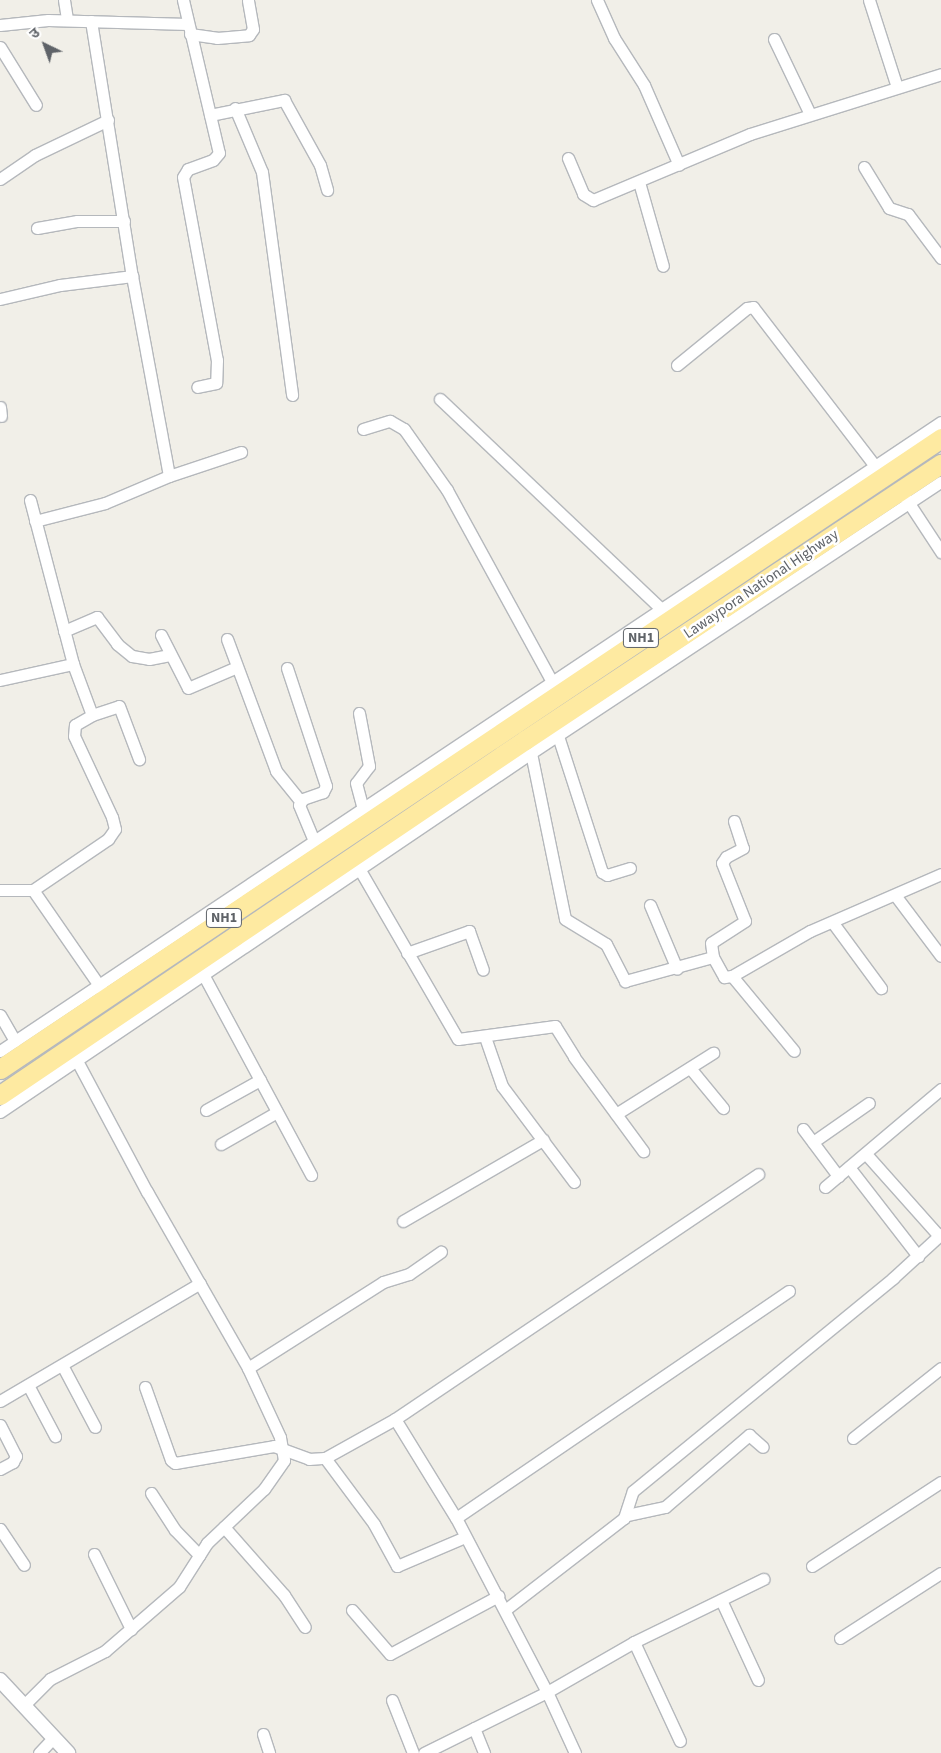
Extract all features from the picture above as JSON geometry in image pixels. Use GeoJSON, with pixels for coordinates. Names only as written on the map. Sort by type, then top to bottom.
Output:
{"type":"FeatureCollection","features":[{"type":"Feature","properties":{"kind":"highway","name":"NH1"},"geometry":{"type":"LineString","coordinates":[[0,1069],[103,991],[560,684],[941,438]]}},
{"type":"Feature","properties":{"kind":"highway","name":"Lawaypora National Highway"},"geometry":{"type":"LineString","coordinates":[[580,704],[905,497],[941,464]]}},
{"type":"Feature","properties":{"kind":"highway"},"geometry":{"type":"LineString","coordinates":[[560,684],[580,704]]}},
{"type":"Feature","properties":{"kind":"highway","name":"NH1"},"geometry":{"type":"LineString","coordinates":[[0,1095],[74,1054],[154,990],[356,864],[580,704]]}},
{"type":"Feature","properties":{"kind":"street"},"geometry":{"type":"LineString","coordinates":[[64,0],[66,20]]}},
{"type":"Feature","properties":{"kind":"street"},"geometry":{"type":"LineString","coordinates":[[183,0],[210,115],[217,157],[188,169],[182,177],[217,360],[216,383],[197,387]]}},
{"type":"Feature","properties":{"kind":"street"},"geometry":{"type":"LineString","coordinates":[[0,25],[66,20],[91,21],[189,29],[217,38],[249,35],[254,29],[248,0]]}},
{"type":"Feature","properties":{"kind":"street"},"geometry":{"type":"LineString","coordinates":[[597,0],[614,38],[644,85],[679,165]]}},
{"type":"Feature","properties":{"kind":"street"},"geometry":{"type":"LineString","coordinates":[[869,0],[898,87]]}},
{"type":"Feature","properties":{"kind":"street"},"geometry":{"type":"LineString","coordinates":[[91,21],[132,276],[169,476]]}},
{"type":"Feature","properties":{"kind":"street"},"geometry":{"type":"LineString","coordinates":[[774,39],[810,114]]}},
{"type":"Feature","properties":{"kind":"street"},"geometry":{"type":"LineString","coordinates":[[0,47],[36,105]]}},
{"type":"Feature","properties":{"kind":"street"},"geometry":{"type":"LineString","coordinates":[[568,158],[588,199],[639,182],[750,134],[941,74]]}},
{"type":"Feature","properties":{"kind":"street"},"geometry":{"type":"LineString","coordinates":[[210,115],[278,100],[288,102],[320,165],[327,190]]}},
{"type":"Feature","properties":{"kind":"street"},"geometry":{"type":"LineString","coordinates":[[235,108],[262,172],[292,395]]}},
{"type":"Feature","properties":{"kind":"street"},"geometry":{"type":"LineString","coordinates":[[0,179],[51,146],[108,120]]}},
{"type":"Feature","properties":{"kind":"street"},"geometry":{"type":"LineString","coordinates":[[864,167],[888,208],[908,214],[941,258]]}},
{"type":"Feature","properties":{"kind":"street"},"geometry":{"type":"LineString","coordinates":[[639,182],[663,266]]}},
{"type":"Feature","properties":{"kind":"street"},"geometry":{"type":"LineString","coordinates":[[37,228],[77,222],[124,221]]}},
{"type":"Feature","properties":{"kind":"street"},"geometry":{"type":"LineString","coordinates":[[0,299],[60,285],[132,276]]}},
{"type":"Feature","properties":{"kind":"street"},"geometry":{"type":"LineString","coordinates":[[677,365],[747,308],[753,307],[875,466]]}},
{"type":"Feature","properties":{"kind":"street"},"geometry":{"type":"LineString","coordinates":[[440,399],[661,609]]}},
{"type":"Feature","properties":{"kind":"street"},"geometry":{"type":"LineString","coordinates":[[363,429],[390,421],[398,424],[410,437],[448,490],[560,684]]}},
{"type":"Feature","properties":{"kind":"street"},"geometry":{"type":"LineString","coordinates":[[227,639],[276,771],[300,801],[301,814],[317,848],[363,809],[560,684],[661,609],[941,422]]}},
{"type":"Feature","properties":{"kind":"street"},"geometry":{"type":"LineString","coordinates":[[35,521],[105,503],[169,476],[241,452]]}},
{"type":"Feature","properties":{"kind":"street"},"geometry":{"type":"LineString","coordinates":[[403,832],[558,736],[905,497],[941,482]]}},
{"type":"Feature","properties":{"kind":"street"},"geometry":{"type":"LineString","coordinates":[[905,497],[941,552]]}},
{"type":"Feature","properties":{"kind":"street"},"geometry":{"type":"LineString","coordinates":[[30,500],[73,664],[92,714]]}},
{"type":"Feature","properties":{"kind":"street"},"geometry":{"type":"LineString","coordinates":[[64,631],[97,617],[117,644],[132,656],[149,659],[170,654]]}},
{"type":"Feature","properties":{"kind":"street"},"geometry":{"type":"LineString","coordinates":[[161,635],[188,688],[237,667]]}},
{"type":"Feature","properties":{"kind":"street"},"geometry":{"type":"LineString","coordinates":[[0,680],[73,664]]}},
{"type":"Feature","properties":{"kind":"street"},"geometry":{"type":"LineString","coordinates":[[287,668],[326,787],[323,792],[300,801]]}},
{"type":"Feature","properties":{"kind":"street"},"geometry":{"type":"LineString","coordinates":[[0,890],[33,890],[108,839],[115,829],[112,817],[74,736],[75,725],[92,714],[114,706],[120,707],[139,759]]}},
{"type":"Feature","properties":{"kind":"street"},"geometry":{"type":"LineString","coordinates":[[359,713],[369,766],[356,783],[363,809]]}},
{"type":"Feature","properties":{"kind":"street"},"geometry":{"type":"LineString","coordinates":[[558,736],[600,870],[606,874],[630,868]]}},
{"type":"Feature","properties":{"kind":"street"},"geometry":{"type":"LineString","coordinates":[[531,753],[565,919],[606,944],[625,981],[677,969],[712,957]]}},
{"type":"Feature","properties":{"kind":"street"},"geometry":{"type":"LineString","coordinates":[[734,821],[743,848],[724,858],[722,863],[745,921],[711,943],[712,957],[721,974],[732,976],[794,1051]]}},
{"type":"Feature","properties":{"kind":"street"},"geometry":{"type":"LineString","coordinates":[[0,1112],[74,1054],[204,976],[356,864],[458,1039],[485,1037],[556,1026],[574,1058],[643,1151]]}},
{"type":"Feature","properties":{"kind":"street"},"geometry":{"type":"LineString","coordinates":[[732,976],[800,936],[941,874]]}},
{"type":"Feature","properties":{"kind":"street"},"geometry":{"type":"LineString","coordinates":[[0,1051],[103,991],[33,890]]}},
{"type":"Feature","properties":{"kind":"street"},"geometry":{"type":"LineString","coordinates":[[894,894],[941,956]]}},
{"type":"Feature","properties":{"kind":"street"},"geometry":{"type":"LineString","coordinates":[[650,905],[677,969]]}},
{"type":"Feature","properties":{"kind":"street"},"geometry":{"type":"LineString","coordinates":[[833,922],[881,988]]}},
{"type":"Feature","properties":{"kind":"street"},"geometry":{"type":"LineString","coordinates":[[407,953],[469,931],[483,970]]}},
{"type":"Feature","properties":{"kind":"street"},"geometry":{"type":"LineString","coordinates":[[204,976],[311,1175]]}},
{"type":"Feature","properties":{"kind":"street"},"geometry":{"type":"LineString","coordinates":[[0,1015],[15,1041]]}},
{"type":"Feature","properties":{"kind":"street"},"geometry":{"type":"LineString","coordinates":[[485,1037],[502,1086],[574,1182]]}},
{"type":"Feature","properties":{"kind":"street"},"geometry":{"type":"LineString","coordinates":[[616,1114],[713,1053]]}},
{"type":"Feature","properties":{"kind":"street"},"geometry":{"type":"LineString","coordinates":[[24,1705],[50,1679],[105,1651],[179,1588],[199,1555],[224,1527],[272,1480],[284,1460],[283,1446],[248,1368],[147,1192],[74,1054]]}},
{"type":"Feature","properties":{"kind":"street"},"geometry":{"type":"LineString","coordinates":[[690,1068],[723,1108]]}},
{"type":"Feature","properties":{"kind":"street"},"geometry":{"type":"LineString","coordinates":[[206,1110],[260,1080]]}},
{"type":"Feature","properties":{"kind":"street"},"geometry":{"type":"LineString","coordinates":[[825,1187],[941,1089]]}},
{"type":"Feature","properties":{"kind":"street"},"geometry":{"type":"LineString","coordinates":[[813,1142],[869,1102]]}},
{"type":"Feature","properties":{"kind":"street"},"geometry":{"type":"LineString","coordinates":[[221,1144],[277,1112]]}},
{"type":"Feature","properties":{"kind":"street"},"geometry":{"type":"LineString","coordinates":[[803,1129],[838,1176]]}},
{"type":"Feature","properties":{"kind":"street"},"geometry":{"type":"LineString","coordinates":[[403,1222],[543,1140]]}},
{"type":"Feature","properties":{"kind":"street"},"geometry":{"type":"LineString","coordinates":[[627,1515],[629,1497],[633,1491],[918,1256],[940,1235],[866,1154]]}},
{"type":"Feature","properties":{"kind":"street"},"geometry":{"type":"LineString","coordinates":[[849,1167],[918,1256]]}},
{"type":"Feature","properties":{"kind":"street"},"geometry":{"type":"LineString","coordinates":[[145,1387],[176,1463],[283,1446],[309,1459],[326,1458],[396,1419],[758,1174]]}},
{"type":"Feature","properties":{"kind":"street"},"geometry":{"type":"LineString","coordinates":[[248,1368],[383,1282],[409,1274],[441,1252]]}},
{"type":"Feature","properties":{"kind":"street"},"geometry":{"type":"LineString","coordinates":[[0,1401],[200,1283]]}},
{"type":"Feature","properties":{"kind":"street"},"geometry":{"type":"LineString","coordinates":[[456,1518],[789,1291]]}},
{"type":"Feature","properties":{"kind":"street"},"geometry":{"type":"LineString","coordinates":[[62,1365],[95,1427]]}},
{"type":"Feature","properties":{"kind":"street"},"geometry":{"type":"LineString","coordinates":[[853,1438],[941,1368]]}},
{"type":"Feature","properties":{"kind":"street"},"geometry":{"type":"LineString","coordinates":[[28,1385],[55,1436]]}},
{"type":"Feature","properties":{"kind":"street"},"geometry":{"type":"LineString","coordinates":[[396,1419],[456,1518],[498,1596],[576,1753]]}},
{"type":"Feature","properties":{"kind":"street"},"geometry":{"type":"LineString","coordinates":[[0,1425],[16,1458],[0,1469]]}},
{"type":"Feature","properties":{"kind":"street"},"geometry":{"type":"LineString","coordinates":[[504,1610],[627,1515],[665,1507],[749,1435],[764,1447]]}},
{"type":"Feature","properties":{"kind":"street"},"geometry":{"type":"LineString","coordinates":[[326,1458],[374,1524],[397,1566],[465,1537]]}},
{"type":"Feature","properties":{"kind":"street"},"geometry":{"type":"LineString","coordinates":[[812,1566],[941,1482]]}},
{"type":"Feature","properties":{"kind":"street"},"geometry":{"type":"LineString","coordinates":[[152,1493],[175,1530],[199,1555]]}},
{"type":"Feature","properties":{"kind":"street"},"geometry":{"type":"LineString","coordinates":[[224,1527],[284,1595],[305,1627]]}},
{"type":"Feature","properties":{"kind":"street"},"geometry":{"type":"LineString","coordinates":[[0,1528],[24,1565]]}},
{"type":"Feature","properties":{"kind":"street"},"geometry":{"type":"LineString","coordinates":[[94,1554],[131,1629]]}},
{"type":"Feature","properties":{"kind":"street"},"geometry":{"type":"LineString","coordinates":[[840,1638],[941,1573]]}},
{"type":"Feature","properties":{"kind":"street"},"geometry":{"type":"LineString","coordinates":[[424,1753],[547,1692],[634,1642],[762,1579]]}},
{"type":"Feature","properties":{"kind":"street"},"geometry":{"type":"LineString","coordinates":[[352,1610],[390,1654],[498,1596]]}},
{"type":"Feature","properties":{"kind":"street"},"geometry":{"type":"LineString","coordinates":[[721,1600],[758,1680]]}},
{"type":"Feature","properties":{"kind":"street"},"geometry":{"type":"LineString","coordinates":[[634,1642],[680,1741]]}},
{"type":"Feature","properties":{"kind":"street"},"geometry":{"type":"LineString","coordinates":[[0,1680],[68,1753]]}},
{"type":"Feature","properties":{"kind":"street"},"geometry":{"type":"LineString","coordinates":[[392,1700],[413,1753]]}},
{"type":"Feature","properties":{"kind":"street"},"geometry":{"type":"LineString","coordinates":[[474,1728],[484,1753]]}},
{"type":"Feature","properties":{"kind":"street"},"geometry":{"type":"LineString","coordinates":[[263,1734],[270,1753]]}},
{"type":"Feature","properties":{"kind":"street"},"geometry":{"type":"LineString","coordinates":[[39,1753],[53,1738]]}}]}
